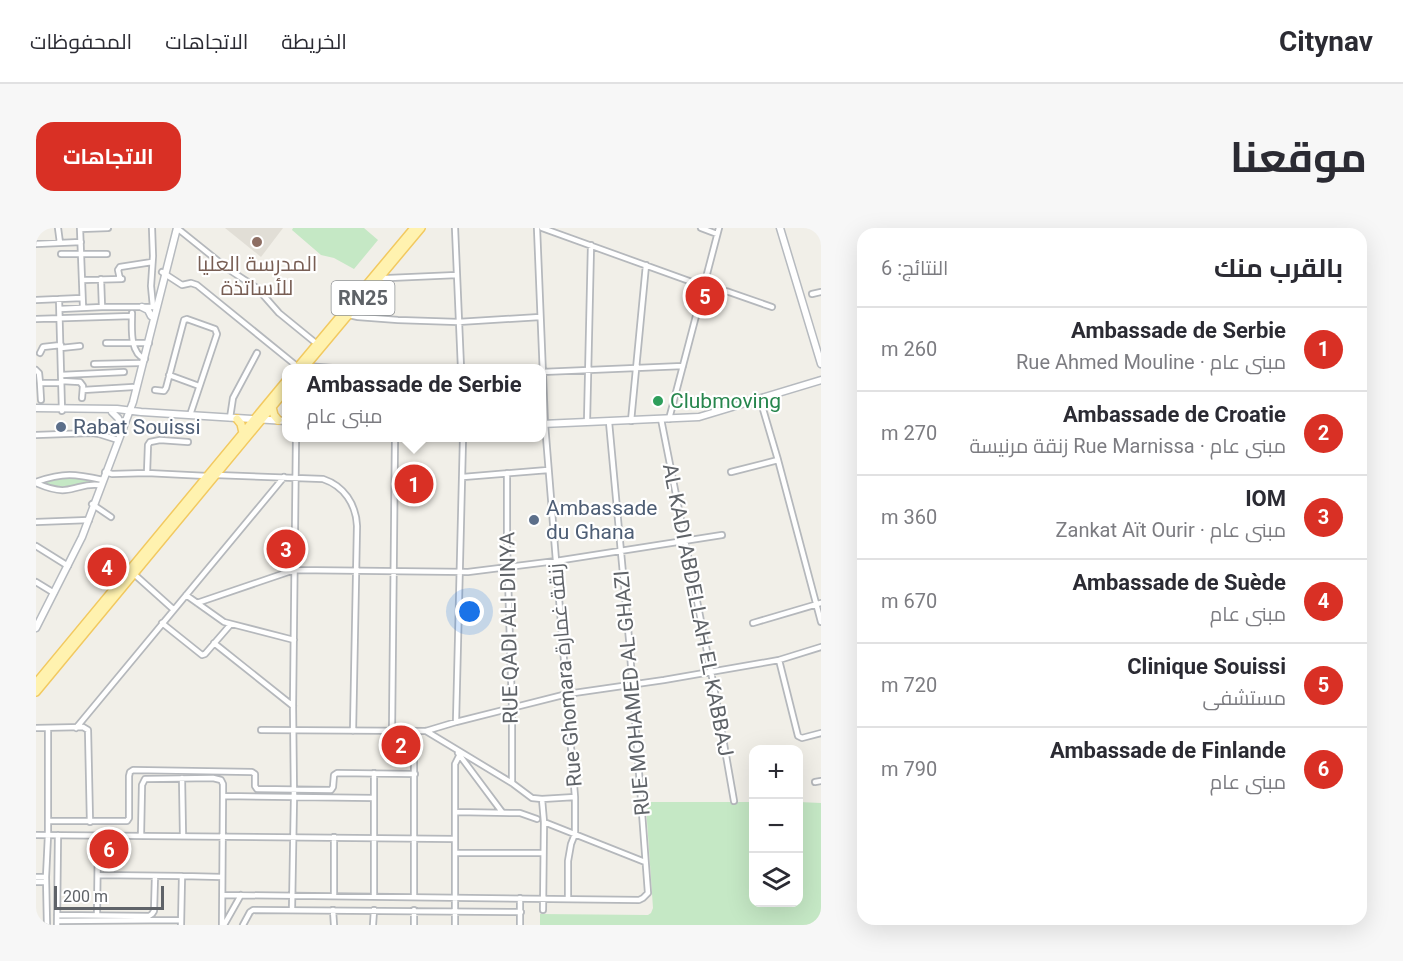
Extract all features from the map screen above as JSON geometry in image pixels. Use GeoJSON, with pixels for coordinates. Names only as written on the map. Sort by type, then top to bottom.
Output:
{"type":"FeatureCollection","features":[{"type":"Feature","properties":{"kind":"main road"},"geometry":{"type":"LineString","coordinates":[[36,628],[38,620],[80,543],[128,411],[175,228]]}},
{"type":"Feature","properties":{"kind":"main road","name":"RN25"},"geometry":{"type":"LineString","coordinates":[[305,364],[349,315],[421,228]]}},
{"type":"Feature","properties":{"kind":"main road"},"geometry":{"type":"LineString","coordinates":[[780,228],[821,364]]}},
{"type":"Feature","properties":{"kind":"main road","name":"RN25"},"geometry":{"type":"LineString","coordinates":[[304,364],[317,344],[411,229]]}},
{"type":"Feature","properties":{"kind":"main road"},"geometry":{"type":"LineString","coordinates":[[142,307],[148,310],[151,316]]}},
{"type":"Feature","properties":{"kind":"main road"},"geometry":{"type":"LineString","coordinates":[[147,343],[151,316],[155,307]]}},
{"type":"Feature","properties":{"kind":"main road"},"geometry":{"type":"LineString","coordinates":[[117,440],[121,424],[128,411],[142,360]]}},
{"type":"Feature","properties":{"kind":"main road"},"geometry":{"type":"LineString","coordinates":[[546,424],[699,417],[821,380]]}},
{"type":"Feature","properties":{"kind":"main road"},"geometry":{"type":"LineString","coordinates":[[36,692],[216,475],[282,387]]}},
{"type":"Feature","properties":{"kind":"main road"},"geometry":{"type":"LineString","coordinates":[[36,683],[243,433],[282,395]]}},
{"type":"Feature","properties":{"kind":"main road"},"geometry":{"type":"LineString","coordinates":[[272,407],[278,420]]}},
{"type":"Feature","properties":{"kind":"main road"},"geometry":{"type":"LineString","coordinates":[[62,409],[128,411]]}},
{"type":"Feature","properties":{"kind":"main road"},"geometry":{"type":"LineString","coordinates":[[36,410],[128,411],[282,420]]}},
{"type":"Feature","properties":{"kind":"main road"},"geometry":{"type":"LineString","coordinates":[[112,412],[121,424]]}},
{"type":"Feature","properties":{"kind":"main road"},"geometry":{"type":"LineString","coordinates":[[234,419],[241,424],[243,433]]}},
{"type":"Feature","properties":{"kind":"street"},"geometry":{"type":"LineString","coordinates":[[58,228],[60,243]]}},
{"type":"Feature","properties":{"kind":"street"},"geometry":{"type":"LineString","coordinates":[[83,307],[80,229],[108,228]]}},
{"type":"Feature","properties":{"kind":"street"},"geometry":{"type":"LineString","coordinates":[[60,309],[155,307],[151,286],[152,228]]}},
{"type":"Feature","properties":{"kind":"street"},"geometry":{"type":"LineString","coordinates":[[175,228],[257,288],[279,313],[317,344]]}},
{"type":"Feature","properties":{"kind":"street"},"geometry":{"type":"LineString","coordinates":[[455,228],[460,364]]}},
{"type":"Feature","properties":{"kind":"street","name":"Rue Ghomara زنقة غمارة"},"geometry":{"type":"LineString","coordinates":[[537,228],[542,364]]}},
{"type":"Feature","properties":{"kind":"street"},"geometry":{"type":"LineString","coordinates":[[542,228],[703,286],[729,292],[772,307]]}},
{"type":"Feature","properties":{"kind":"street"},"geometry":{"type":"LineString","coordinates":[[701,228],[717,234]]}},
{"type":"Feature","properties":{"kind":"street"},"geometry":{"type":"LineString","coordinates":[[669,419],[718,228]]}},
{"type":"Feature","properties":{"kind":"street"},"geometry":{"type":"LineString","coordinates":[[36,244],[81,242]]}},
{"type":"Feature","properties":{"kind":"street"},"geometry":{"type":"LineString","coordinates":[[587,423],[591,245]]}},
{"type":"Feature","properties":{"kind":"street"},"geometry":{"type":"LineString","coordinates":[[61,254],[107,254]]}},
{"type":"Feature","properties":{"kind":"street"},"geometry":{"type":"LineString","coordinates":[[82,280],[121,279],[118,270],[120,267],[153,262]]}},
{"type":"Feature","properties":{"kind":"street"},"geometry":{"type":"LineString","coordinates":[[631,421],[646,265]]}},
{"type":"Feature","properties":{"kind":"street"},"geometry":{"type":"LineString","coordinates":[[164,273],[182,285],[191,283],[197,285],[296,364]]}},
{"type":"Feature","properties":{"kind":"street"},"geometry":{"type":"LineString","coordinates":[[380,278],[457,275]]}},
{"type":"Feature","properties":{"kind":"street"},"geometry":{"type":"LineString","coordinates":[[100,279],[102,307]]}},
{"type":"Feature","properties":{"kind":"street"},"geometry":{"type":"LineString","coordinates":[[812,294],[821,292]]}},
{"type":"Feature","properties":{"kind":"street"},"geometry":{"type":"LineString","coordinates":[[36,300],[82,298]]}},
{"type":"Feature","properties":{"kind":"street"},"geometry":{"type":"LineString","coordinates":[[59,300],[62,409]]}},
{"type":"Feature","properties":{"kind":"street"},"geometry":{"type":"LineString","coordinates":[[94,364],[142,360],[135,349],[132,307]]}},
{"type":"Feature","properties":{"kind":"street"},"geometry":{"type":"LineString","coordinates":[[349,315],[398,321],[458,322],[540,317]]}},
{"type":"Feature","properties":{"kind":"street"},"geometry":{"type":"LineString","coordinates":[[36,318],[132,316]]}},
{"type":"Feature","properties":{"kind":"street"},"geometry":{"type":"LineString","coordinates":[[155,390],[165,390],[184,320],[215,329],[218,334],[190,416]]}},
{"type":"Feature","properties":{"kind":"street"},"geometry":{"type":"LineString","coordinates":[[106,343],[147,343]]}},
{"type":"Feature","properties":{"kind":"street"},"geometry":{"type":"LineString","coordinates":[[40,353],[43,347],[80,346]]}},
{"type":"Feature","properties":{"kind":"street"},"geometry":{"type":"LineString","coordinates":[[234,419],[233,398],[257,353]]}},
{"type":"Feature","properties":{"kind":"street"},"geometry":{"type":"LineString","coordinates":[[546,372],[683,366]]}},
{"type":"Feature","properties":{"kind":"street"},"geometry":{"type":"LineString","coordinates":[[36,370],[39,373],[42,400]]}},
{"type":"Feature","properties":{"kind":"street"},"geometry":{"type":"LineString","coordinates":[[61,375],[124,372]]}},
{"type":"Feature","properties":{"kind":"street"},"geometry":{"type":"LineString","coordinates":[[169,375],[199,386]]}},
{"type":"Feature","properties":{"kind":"street"},"geometry":{"type":"LineString","coordinates":[[39,386],[61,382],[80,382],[83,390],[82,398]]}},
{"type":"Feature","properties":{"kind":"street"},"geometry":{"type":"LineString","coordinates":[[83,390],[133,387]]}},
{"type":"Feature","properties":{"kind":"street"},"geometry":{"type":"LineString","coordinates":[[760,399],[805,564],[819,604],[821,622]]}},
{"type":"Feature","properties":{"kind":"street","name":"AL KADI ABDELLAH EL KABBAJ"},"geometry":{"type":"LineString","coordinates":[[661,420],[734,801]]}},
{"type":"Feature","properties":{"kind":"street","name":"RUE MOHAMED AL GHAZI"},"geometry":{"type":"LineString","coordinates":[[568,898],[639,900],[648,893],[609,422]]}},
{"type":"Feature","properties":{"kind":"street"},"geometry":{"type":"LineString","coordinates":[[36,435],[92,433],[117,440]]}},
{"type":"Feature","properties":{"kind":"street"},"geometry":{"type":"LineString","coordinates":[[147,473],[150,442],[160,440],[188,442]]}},
{"type":"Feature","properties":{"kind":"street"},"geometry":{"type":"LineString","coordinates":[[292,909],[294,895],[293,706],[297,442]]}},
{"type":"Feature","properties":{"kind":"street"},"geometry":{"type":"LineString","coordinates":[[392,732],[395,442]]}},
{"type":"Feature","properties":{"kind":"street"},"geometry":{"type":"LineString","coordinates":[[456,722],[463,442]]}},
{"type":"Feature","properties":{"kind":"street","name":"Rue Ghomara زنقة غمارة"},"geometry":{"type":"LineString","coordinates":[[545,442],[575,797],[575,834],[568,861],[568,898]]}},
{"type":"Feature","properties":{"kind":"street"},"geometry":{"type":"LineString","coordinates":[[731,472],[778,460]]}},
{"type":"Feature","properties":{"kind":"street"},"geometry":{"type":"LineString","coordinates":[[463,477],[548,470]]}},
{"type":"Feature","properties":{"kind":"street"},"geometry":{"type":"LineString","coordinates":[[105,472],[207,476]]}},
{"type":"Feature","properties":{"kind":"street","name":"RUE QADI ALI DINYA"},"geometry":{"type":"LineString","coordinates":[[507,473],[512,783]]}},
{"type":"Feature","properties":{"kind":"street"},"geometry":{"type":"LineString","coordinates":[[36,483],[58,475],[69,474],[101,482]]}},
{"type":"Feature","properties":{"kind":"street"},"geometry":{"type":"LineString","coordinates":[[216,475],[327,480],[349,498],[356,512],[354,732]]}},
{"type":"Feature","properties":{"kind":"street"},"geometry":{"type":"LineString","coordinates":[[76,728],[284,477]]}},
{"type":"Feature","properties":{"kind":"street"},"geometry":{"type":"LineString","coordinates":[[36,483],[57,490],[66,490],[101,482]]}},
{"type":"Feature","properties":{"kind":"street"},"geometry":{"type":"LineString","coordinates":[[93,505],[111,517]]}},
{"type":"Feature","properties":{"kind":"street"},"geometry":{"type":"LineString","coordinates":[[36,522],[88,519]]}},
{"type":"Feature","properties":{"kind":"street"},"geometry":{"type":"LineString","coordinates":[[197,603],[294,570],[459,573],[556,561],[722,535]]}},
{"type":"Feature","properties":{"kind":"street"},"geometry":{"type":"LineString","coordinates":[[36,546],[67,566]]}},
{"type":"Feature","properties":{"kind":"street"},"geometry":{"type":"LineString","coordinates":[[134,574],[173,609]]}},
{"type":"Feature","properties":{"kind":"street"},"geometry":{"type":"LineString","coordinates":[[36,582],[53,592]]}},
{"type":"Feature","properties":{"kind":"street"},"geometry":{"type":"LineString","coordinates":[[186,595],[216,617],[231,624],[294,640]]}},
{"type":"Feature","properties":{"kind":"street"},"geometry":{"type":"LineString","coordinates":[[753,623],[819,604]]}},
{"type":"Feature","properties":{"kind":"street"},"geometry":{"type":"LineString","coordinates":[[162,623],[200,654],[205,654],[231,624]]}},
{"type":"Feature","properties":{"kind":"street"},"geometry":{"type":"LineString","coordinates":[[214,643],[293,706]]}},
{"type":"Feature","properties":{"kind":"street"},"geometry":{"type":"LineString","coordinates":[[261,730],[426,731],[567,694],[779,660],[821,647]]}},
{"type":"Feature","properties":{"kind":"street"},"geometry":{"type":"LineString","coordinates":[[779,660],[800,737],[821,733]]}},
{"type":"Feature","properties":{"kind":"street"},"geometry":{"type":"LineString","coordinates":[[36,728],[85,727],[88,731],[90,822]]}},
{"type":"Feature","properties":{"kind":"street"},"geometry":{"type":"LineString","coordinates":[[47,925],[48,728]]}},
{"type":"Feature","properties":{"kind":"street"},"geometry":{"type":"LineString","coordinates":[[426,731],[458,753],[512,783],[532,798],[575,797]]}},
{"type":"Feature","properties":{"kind":"street"},"geometry":{"type":"LineString","coordinates":[[414,732],[414,897]]}},
{"type":"Feature","properties":{"kind":"street"},"geometry":{"type":"LineString","coordinates":[[458,753],[502,812]]}},
{"type":"Feature","properties":{"kind":"street"},"geometry":{"type":"LineString","coordinates":[[454,925],[455,764],[458,753]]}},
{"type":"Feature","properties":{"kind":"street"},"geometry":{"type":"LineString","coordinates":[[48,821],[128,821],[129,776],[133,770],[252,772],[255,775],[256,788],[331,790],[336,773],[414,774]]}},
{"type":"Feature","properties":{"kind":"street"},"geometry":{"type":"LineString","coordinates":[[374,773],[374,896]]}},
{"type":"Feature","properties":{"kind":"street"},"geometry":{"type":"LineString","coordinates":[[141,835],[142,782],[145,778],[221,780],[223,784],[223,925]]}},
{"type":"Feature","properties":{"kind":"street"},"geometry":{"type":"LineString","coordinates":[[182,778],[183,836]]}},
{"type":"Feature","properties":{"kind":"street"},"geometry":{"type":"LineString","coordinates":[[223,796],[374,798]]}},
{"type":"Feature","properties":{"kind":"street"},"geometry":{"type":"LineString","coordinates":[[542,799],[543,910]]}},
{"type":"Feature","properties":{"kind":"street"},"geometry":{"type":"LineString","coordinates":[[456,812],[520,813],[537,819]]}},
{"type":"Feature","properties":{"kind":"street"},"geometry":{"type":"LineString","coordinates":[[544,822],[645,862]]}},
{"type":"Feature","properties":{"kind":"street"},"geometry":{"type":"LineString","coordinates":[[36,835],[455,839]]}},
{"type":"Feature","properties":{"kind":"street"},"geometry":{"type":"LineString","coordinates":[[57,920],[58,835]]}},
{"type":"Feature","properties":{"kind":"street"},"geometry":{"type":"LineString","coordinates":[[97,915],[98,835]]}},
{"type":"Feature","properties":{"kind":"street"},"geometry":{"type":"LineString","coordinates":[[334,837],[334,896]]}},
{"type":"Feature","properties":{"kind":"street"},"geometry":{"type":"LineString","coordinates":[[455,853],[543,854]]}},
{"type":"Feature","properties":{"kind":"street"},"geometry":{"type":"LineString","coordinates":[[98,875],[222,877]]}},
{"type":"Feature","properties":{"kind":"street"},"geometry":{"type":"LineString","coordinates":[[57,920],[97,915],[151,915],[154,911],[155,876]]}},
{"type":"Feature","properties":{"kind":"street"},"geometry":{"type":"LineString","coordinates":[[57,920],[181,923],[182,876]]}},
{"type":"Feature","properties":{"kind":"street"},"geometry":{"type":"LineString","coordinates":[[36,879],[46,879]]}},
{"type":"Feature","properties":{"kind":"street"},"geometry":{"type":"LineString","coordinates":[[223,895],[568,898]]}},
{"type":"Feature","properties":{"kind":"street"},"geometry":{"type":"LineString","coordinates":[[223,925],[241,895]]}},
{"type":"Feature","properties":{"kind":"street"},"geometry":{"type":"LineString","coordinates":[[520,898],[520,925]]}},
{"type":"Feature","properties":{"kind":"street"},"geometry":{"type":"LineString","coordinates":[[243,925],[253,910],[520,912]]}},
{"type":"Feature","properties":{"kind":"street"},"geometry":{"type":"LineString","coordinates":[[333,910],[334,925]]}},
{"type":"Feature","properties":{"kind":"street"},"geometry":{"type":"LineString","coordinates":[[373,925],[374,910]]}},
{"type":"Feature","properties":{"kind":"street"},"geometry":{"type":"LineString","coordinates":[[414,910],[414,925]]}},
{"type":"Feature","properties":{"kind":"shaded area","name":"المدرسة العليا للأساتذة"},"geometry":{"type":"Polygon","coordinates":[[[225,228],[283,228],[261,257],[225,228]]]}},
{"type":"Feature","properties":{"kind":"green space"},"geometry":{"type":"Polygon","coordinates":[[[293,228],[364,228],[378,240],[354,269],[334,258],[321,255],[292,230],[293,228]]]}},
{"type":"Feature","properties":{"kind":"green space"},"geometry":{"type":"Polygon","coordinates":[[[61,477],[76,477],[90,480],[90,483],[64,488],[45,484],[45,481],[61,477]]]}},
{"type":"Feature","properties":{"kind":"green space"},"geometry":{"type":"Polygon","coordinates":[[[649,802],[749,802],[749,907],[803,907],[803,802],[821,803],[821,925],[540,925],[540,914],[648,915],[651,913],[653,908],[646,806],[649,802]]]}},
{"type":"Feature","properties":{"kind":"place","name":"المدرسة العليا للأساتذة"},"geometry":{"type":"Point","coordinates":[257,242]}},
{"type":"Feature","properties":{"kind":"place","name":"Clinique Souissi"},"geometry":{"type":"Point","coordinates":[705,296]}},
{"type":"Feature","properties":{"kind":"place","name":"Clubmoving"},"geometry":{"type":"Point","coordinates":[658,401]}},
{"type":"Feature","properties":{"kind":"place","name":"Rabat Souissi"},"geometry":{"type":"Point","coordinates":[61,427]}},
{"type":"Feature","properties":{"kind":"place","name":"Ambassade de Serbie"},"geometry":{"type":"Point","coordinates":[414,484]}},
{"type":"Feature","properties":{"kind":"place","name":"Ambassade du Ghana"},"geometry":{"type":"Point","coordinates":[534,520]}},
{"type":"Feature","properties":{"kind":"place","name":"IOM"},"geometry":{"type":"Point","coordinates":[286,549]}},
{"type":"Feature","properties":{"kind":"place","name":"Ambassade de Suède"},"geometry":{"type":"Point","coordinates":[107,567]}},
{"type":"Feature","properties":{"kind":"place","name":"Ambassade de Croatie"},"geometry":{"type":"Point","coordinates":[401,745]}},
{"type":"Feature","properties":{"kind":"place","name":"Ambassade de Finlande"},"geometry":{"type":"Point","coordinates":[109,849]}}]}
